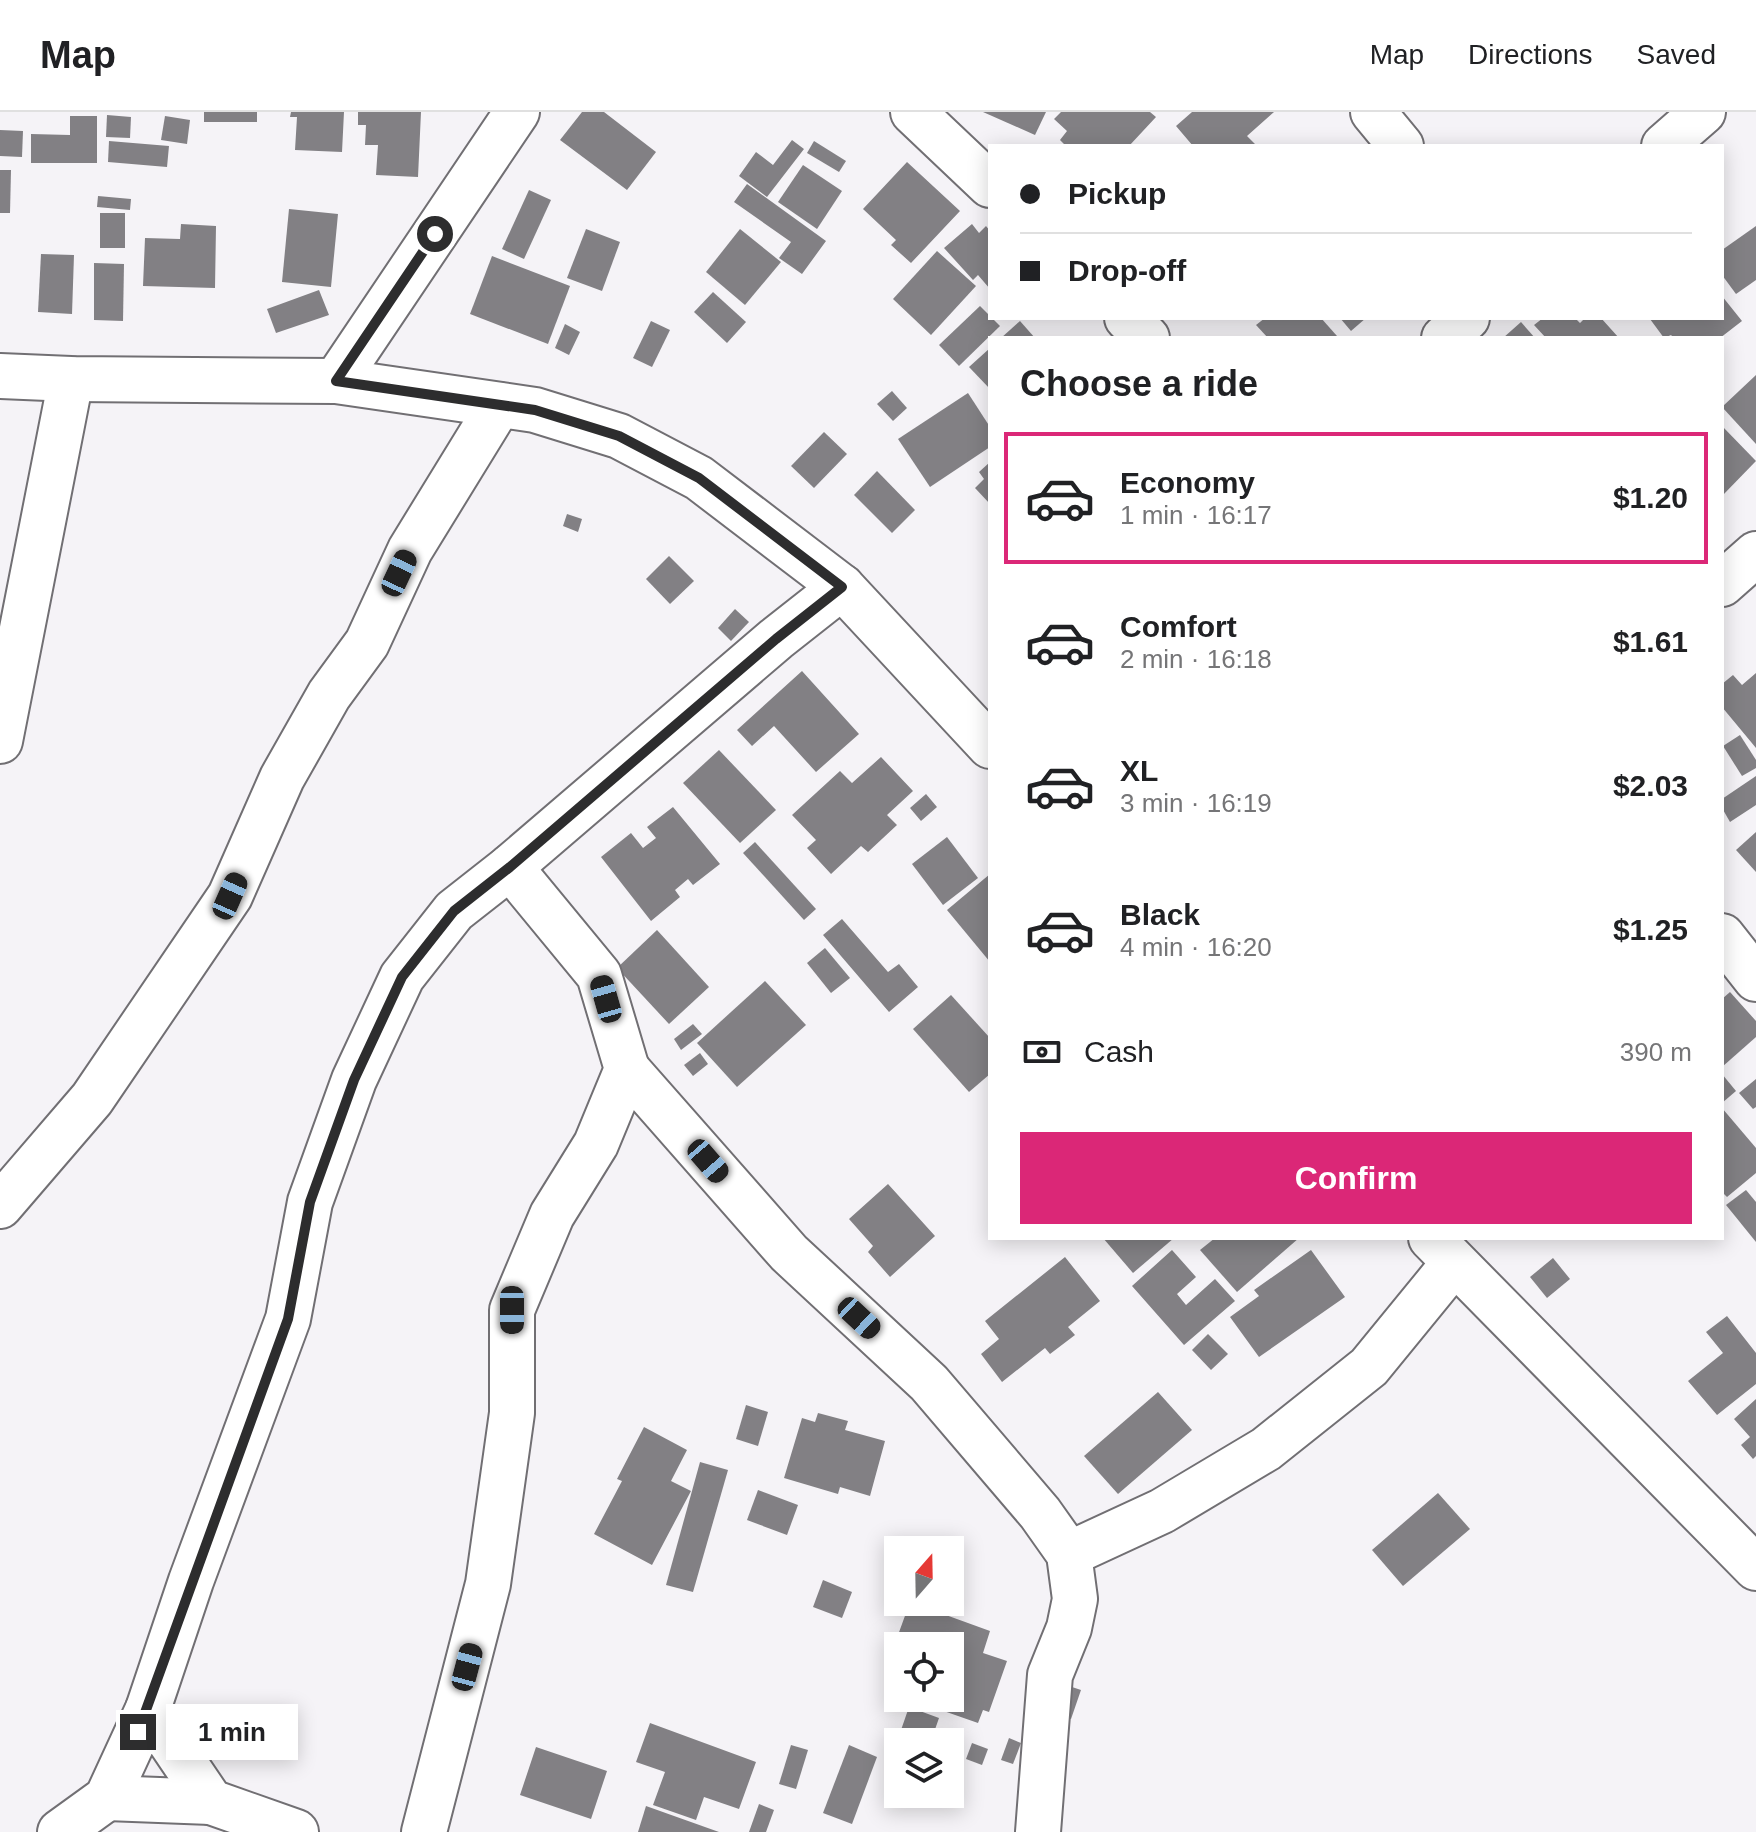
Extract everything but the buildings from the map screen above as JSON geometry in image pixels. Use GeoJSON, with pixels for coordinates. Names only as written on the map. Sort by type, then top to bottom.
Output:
{"type":"FeatureCollection","features":[{"type":"Feature","properties":{"kind":"street"},"geometry":{"type":"LineString","coordinates":[[336,381],[517,112]]}},
{"type":"Feature","properties":{"kind":"street"},"geometry":{"type":"LineString","coordinates":[[913,112],[988,183]]}},
{"type":"Feature","properties":{"kind":"street"},"geometry":{"type":"LineString","coordinates":[[1373,112],[1399,144]]}},
{"type":"Feature","properties":{"kind":"street"},"geometry":{"type":"LineString","coordinates":[[1666,144],[1703,112]]}},
{"type":"Feature","properties":{"kind":"street"},"geometry":{"type":"LineString","coordinates":[[1129,320],[1145,336]]}},
{"type":"Feature","properties":{"kind":"street"},"geometry":{"type":"LineString","coordinates":[[1446,336],[1465,320]]}},
{"type":"Feature","properties":{"kind":"street"},"geometry":{"type":"LineString","coordinates":[[0,376],[336,381],[535,410],[619,436],[699,478],[842,587],[983,725]]}},
{"type":"Feature","properties":{"kind":"street"},"geometry":{"type":"LineString","coordinates":[[0,741],[71,379]]}},
{"type":"Feature","properties":{"kind":"street"},"geometry":{"type":"LineString","coordinates":[[0,1206],[92,1099],[230,896],[282,778],[329,695],[367,643],[410,550],[499,405]]}},
{"type":"Feature","properties":{"kind":"street"},"geometry":{"type":"LineString","coordinates":[[1724,582],[1756,554]]}},
{"type":"Feature","properties":{"kind":"street"},"geometry":{"type":"LineString","coordinates":[[60,1832],[107,1798],[148,1709],[191,1581],[288,1319],[310,1202],[354,1080],[402,977],[454,911],[842,587]]}},
{"type":"Feature","properties":{"kind":"street"},"geometry":{"type":"LineString","coordinates":[[510,867],[599,975],[627,1069],[789,1253],[929,1383],[1040,1513],[1069,1554],[1075,1599],[1069,1628],[1050,1675],[1038,1832]]}},
{"type":"Feature","properties":{"kind":"street"},"geometry":{"type":"LineString","coordinates":[[1724,939],[1756,979]]}},
{"type":"Feature","properties":{"kind":"street"},"geometry":{"type":"LineString","coordinates":[[424,1832],[488,1584],[512,1413],[512,1310],[552,1215],[596,1144],[627,1069]]}},
{"type":"Feature","properties":{"kind":"street"},"geometry":{"type":"LineString","coordinates":[[1069,1554],[1162,1511],[1266,1449],[1369,1367],[1442,1250],[1756,1568]]}},
{"type":"Feature","properties":{"kind":"street"},"geometry":{"type":"LineString","coordinates":[[148,1709],[211,1802]]}},
{"type":"Feature","properties":{"kind":"street"},"geometry":{"type":"LineString","coordinates":[[107,1798],[211,1802],[296,1832]]}},
{"type":"Feature","properties":{"kind":"route"},"geometry":{"type":"LineString","coordinates":[[138,1732],[288,1319],[310,1202],[354,1080],[402,977],[454,911],[842,587],[699,478],[619,436],[535,410],[336,381],[435,234]]}}]}
